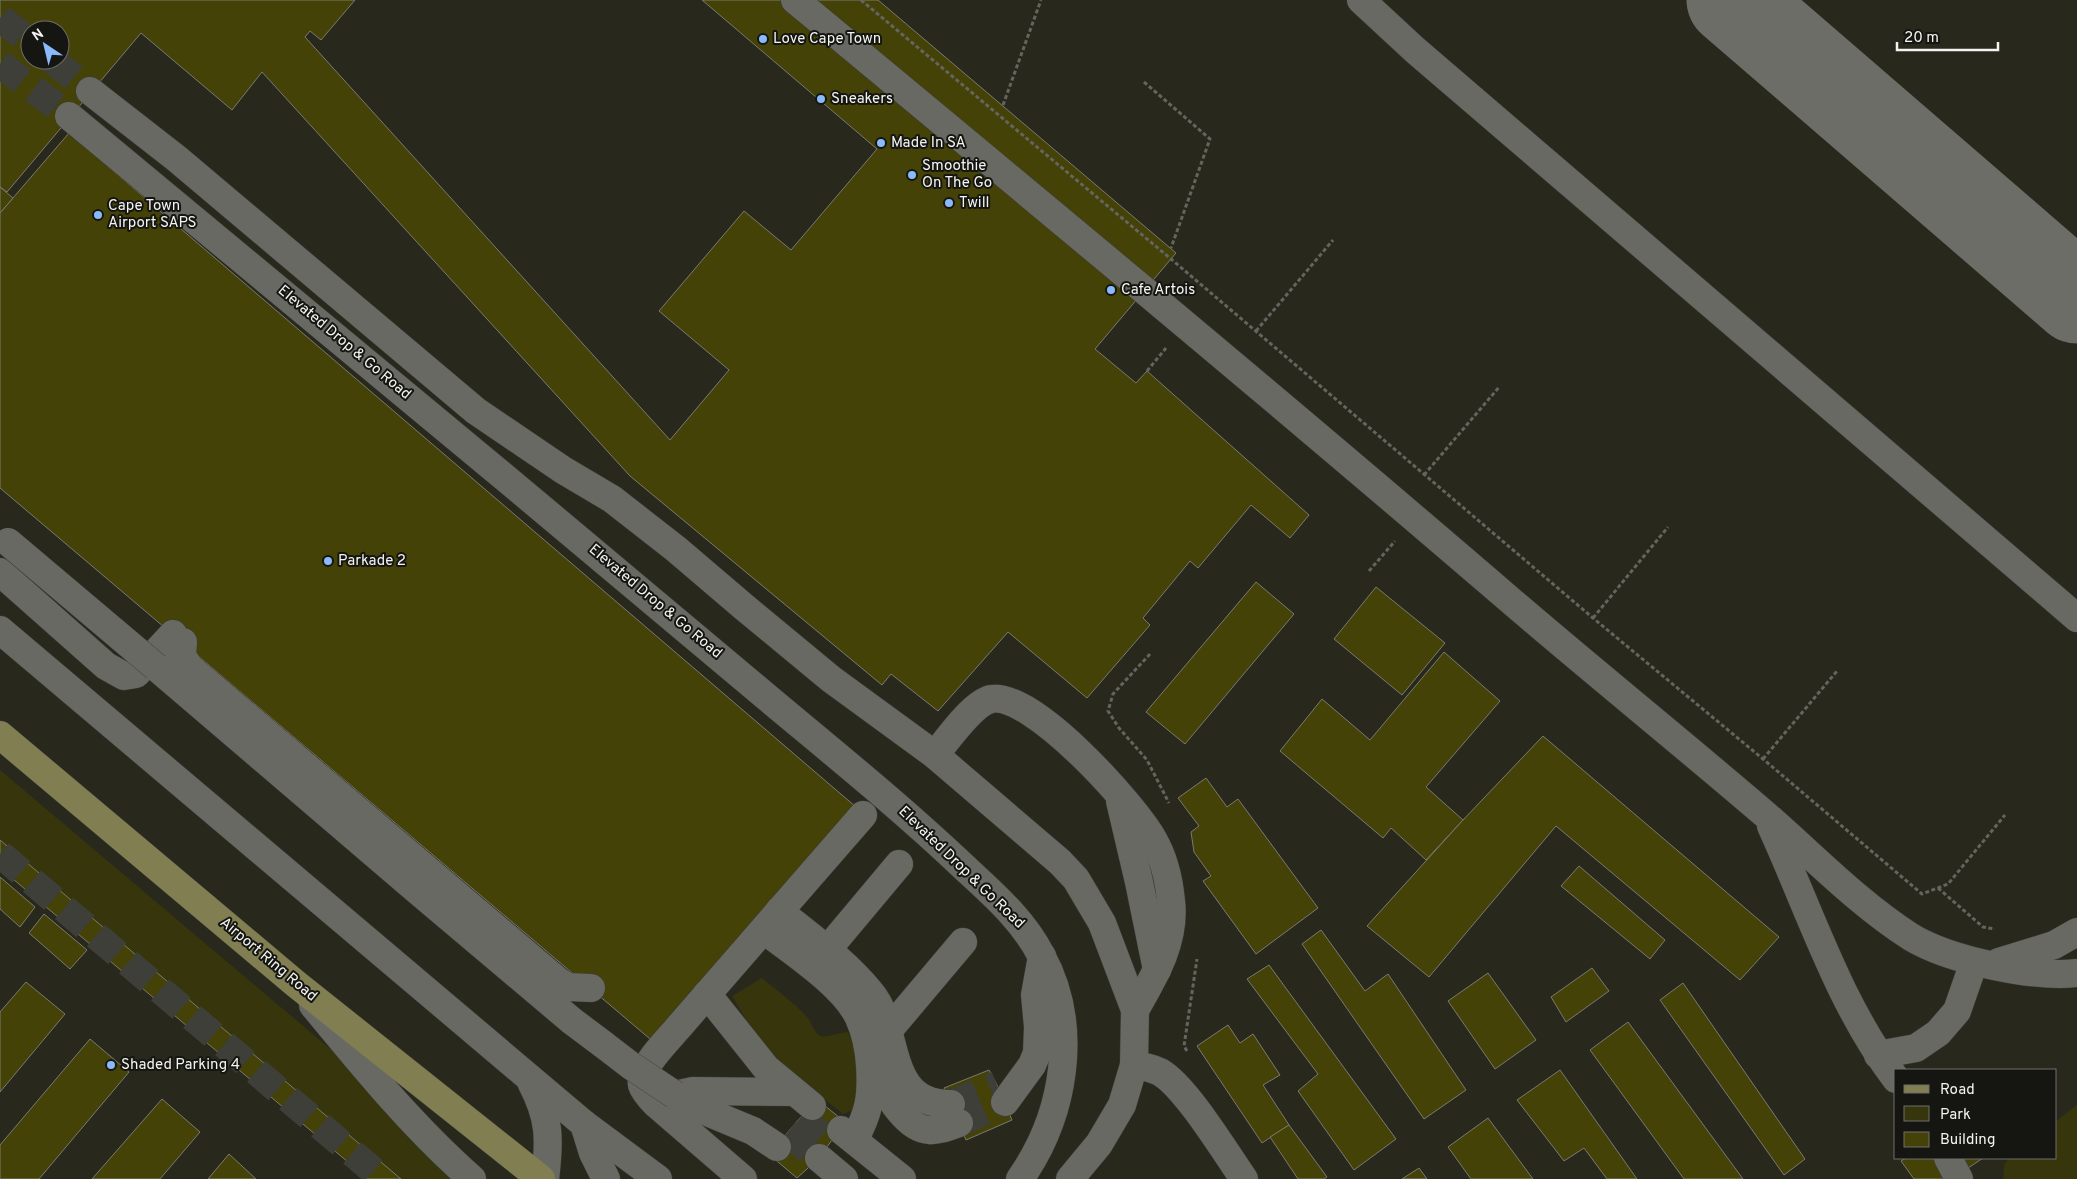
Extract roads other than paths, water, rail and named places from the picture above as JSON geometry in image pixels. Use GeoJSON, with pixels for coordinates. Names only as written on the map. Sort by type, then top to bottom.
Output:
{"type":"FeatureCollection","features":[{"type":"Feature","properties":{"kind":"main road","name":"Airport Ring Road"},"geometry":{"type":"LineString","coordinates":[[0,735],[296,984],[543,1179]]}},
{"type":"Feature","properties":{"kind":"street"},"geometry":{"type":"LineString","coordinates":[[795,0],[1186,325],[1766,816],[1866,904],[1914,938],[1955,956],[1982,963],[2058,975],[2077,973]]}},
{"type":"Feature","properties":{"kind":"street"},"geometry":{"type":"LineString","coordinates":[[1361,0],[1422,56],[2077,618]]}},
{"type":"Feature","properties":{"kind":"street"},"geometry":{"type":"LineString","coordinates":[[90,91],[176,158],[476,411],[563,470],[612,499],[676,548],[831,679],[935,755],[1060,862],[1076,879],[1102,922],[1135,1010],[1134,1065],[1122,1105],[1099,1144],[1070,1179]]}},
{"type":"Feature","properties":{"kind":"street","name":"Elevated Drop & Go Road"},"geometry":{"type":"LineString","coordinates":[[69,116],[521,489],[922,827],[1022,925],[1042,956],[1055,988],[1060,1010],[1063,1056],[1061,1078],[1050,1122],[1041,1144],[1020,1179]]}},
{"type":"Feature","properties":{"kind":"street"},"geometry":{"type":"LineString","coordinates":[[4,539],[572,1021],[630,1065],[689,1103],[753,1131],[794,1119]]}},
{"type":"Feature","properties":{"kind":"street"},"geometry":{"type":"LineString","coordinates":[[0,572],[106,666],[124,676],[136,674],[178,638],[182,656],[190,668],[430,875],[558,981],[568,986],[591,988]]}},
{"type":"Feature","properties":{"kind":"street"},"geometry":{"type":"LineString","coordinates":[[0,630],[584,1124],[658,1179]]}},
{"type":"Feature","properties":{"kind":"street"},"geometry":{"type":"LineString","coordinates":[[935,755],[978,705],[990,699],[1003,699],[1018,704],[1055,729],[1136,813],[1162,857],[1172,903],[1171,928],[1157,970],[1135,1010]]}},
{"type":"Feature","properties":{"kind":"street"},"geometry":{"type":"LineString","coordinates":[[743,1179],[656,1104],[646,1093],[641,1083],[652,1059],[863,815]]}},
{"type":"Feature","properties":{"kind":"street"},"geometry":{"type":"LineString","coordinates":[[1766,816],[1840,984],[1878,1055],[1894,1076]]}},
{"type":"Feature","properties":{"kind":"street"},"geometry":{"type":"LineString","coordinates":[[827,950],[899,864]]}},
{"type":"Feature","properties":{"kind":"street"},"geometry":{"type":"LineString","coordinates":[[771,921],[827,950],[872,994],[883,1013],[895,1060],[912,1089],[926,1102],[955,1114],[940,1129],[920,1129],[911,1123],[897,1107],[869,1063]]}},
{"type":"Feature","properties":{"kind":"street"},"geometry":{"type":"LineString","coordinates":[[771,921],[853,1007],[864,1029],[869,1063],[870,1097],[864,1121],[828,1153]]}},
{"type":"Feature","properties":{"kind":"street"},"geometry":{"type":"LineString","coordinates":[[1982,963],[2037,952],[2077,932]]}},
{"type":"Feature","properties":{"kind":"street"},"geometry":{"type":"LineString","coordinates":[[888,1031],[963,942]]}},
{"type":"Feature","properties":{"kind":"street"},"geometry":{"type":"LineString","coordinates":[[1007,1090],[1032,1064],[1037,1053],[1036,994],[1042,956]]}},
{"type":"Feature","properties":{"kind":"street"},"geometry":{"type":"LineString","coordinates":[[1878,1055],[1916,1048],[1938,1033],[1957,1011],[1982,963]]}},
{"type":"Feature","properties":{"kind":"street"},"geometry":{"type":"LineString","coordinates":[[296,984],[356,1058],[392,1098],[427,1136],[472,1179]]}},
{"type":"Feature","properties":{"kind":"street"},"geometry":{"type":"LineString","coordinates":[[707,994],[766,1068],[794,1119]]}},
{"type":"Feature","properties":{"kind":"street"},"geometry":{"type":"LineString","coordinates":[[1134,1065],[1147,1067],[1161,1073],[1174,1083],[1198,1113],[1244,1179]]}},
{"type":"Feature","properties":{"kind":"street"},"geometry":{"type":"LineString","coordinates":[[528,1076],[542,1103],[548,1131],[548,1156],[543,1179]]}},
{"type":"Feature","properties":{"kind":"street"},"geometry":{"type":"LineString","coordinates":[[689,1103],[693,1091],[794,1119]]}},
{"type":"Feature","properties":{"kind":"street"},"geometry":{"type":"LineString","coordinates":[[584,1124],[593,1153],[606,1179]]}},
{"type":"Feature","properties":{"kind":"street"},"geometry":{"type":"LineString","coordinates":[[828,1153],[844,1179]]}},
{"type":"Feature","properties":{"kind":"street"},"geometry":{"type":"LineString","coordinates":[[828,1153],[874,1179]]}},
{"type":"Feature","properties":{"kind":"street"},"geometry":{"type":"LineString","coordinates":[[828,1153],[902,1179]]}},
{"type":"Feature","properties":{"kind":"street"},"geometry":{"type":"LineString","coordinates":[[1948,1159],[1958,1179]]}},
{"type":"Feature","properties":{"kind":"tunnel"},"geometry":{"type":"LineString","coordinates":[[0,18],[20,34]]}},
{"type":"Feature","properties":{"kind":"tunnel"},"geometry":{"type":"LineString","coordinates":[[0,64],[69,116]]}},
{"type":"Feature","properties":{"kind":"tunnel"},"geometry":{"type":"LineString","coordinates":[[64,70],[90,91]]}},
{"type":"Feature","properties":{"kind":"tunnel"},"geometry":{"type":"LineString","coordinates":[[0,854],[383,1179]]}},
{"type":"Feature","properties":{"kind":"tunnel"},"geometry":{"type":"LineString","coordinates":[[951,1104],[997,1085]]}},
{"type":"Feature","properties":{"kind":"tunnel"},"geometry":{"type":"LineString","coordinates":[[959,1123],[1005,1102]]}},
{"type":"Feature","properties":{"kind":"tunnel"},"geometry":{"type":"LineString","coordinates":[[800,1118],[831,1143]]}},
{"type":"Feature","properties":{"kind":"tunnel"},"geometry":{"type":"LineString","coordinates":[[787,1133],[819,1158]]}},
{"type":"Feature","properties":{"kind":"place","name":"Love Cape Town"},"geometry":{"type":"Point","coordinates":[763,39]}},
{"type":"Feature","properties":{"kind":"place","name":"Sneakers"},"geometry":{"type":"Point","coordinates":[821,99]}},
{"type":"Feature","properties":{"kind":"place","name":"Made In SA"},"geometry":{"type":"Point","coordinates":[881,143]}},
{"type":"Feature","properties":{"kind":"place","name":"Smoothie On The Go"},"geometry":{"type":"Point","coordinates":[912,175]}},
{"type":"Feature","properties":{"kind":"place","name":"Twill"},"geometry":{"type":"Point","coordinates":[949,203]}},
{"type":"Feature","properties":{"kind":"place","name":"Cape Town Airport SAPS"},"geometry":{"type":"Point","coordinates":[98,215]}},
{"type":"Feature","properties":{"kind":"place","name":"Cafe Artois"},"geometry":{"type":"Point","coordinates":[1111,290]}},
{"type":"Feature","properties":{"kind":"place","name":"Parkade 2"},"geometry":{"type":"Point","coordinates":[328,561]}},
{"type":"Feature","properties":{"kind":"place","name":"Shaded Parking 4"},"geometry":{"type":"Point","coordinates":[111,1065]}}]}
